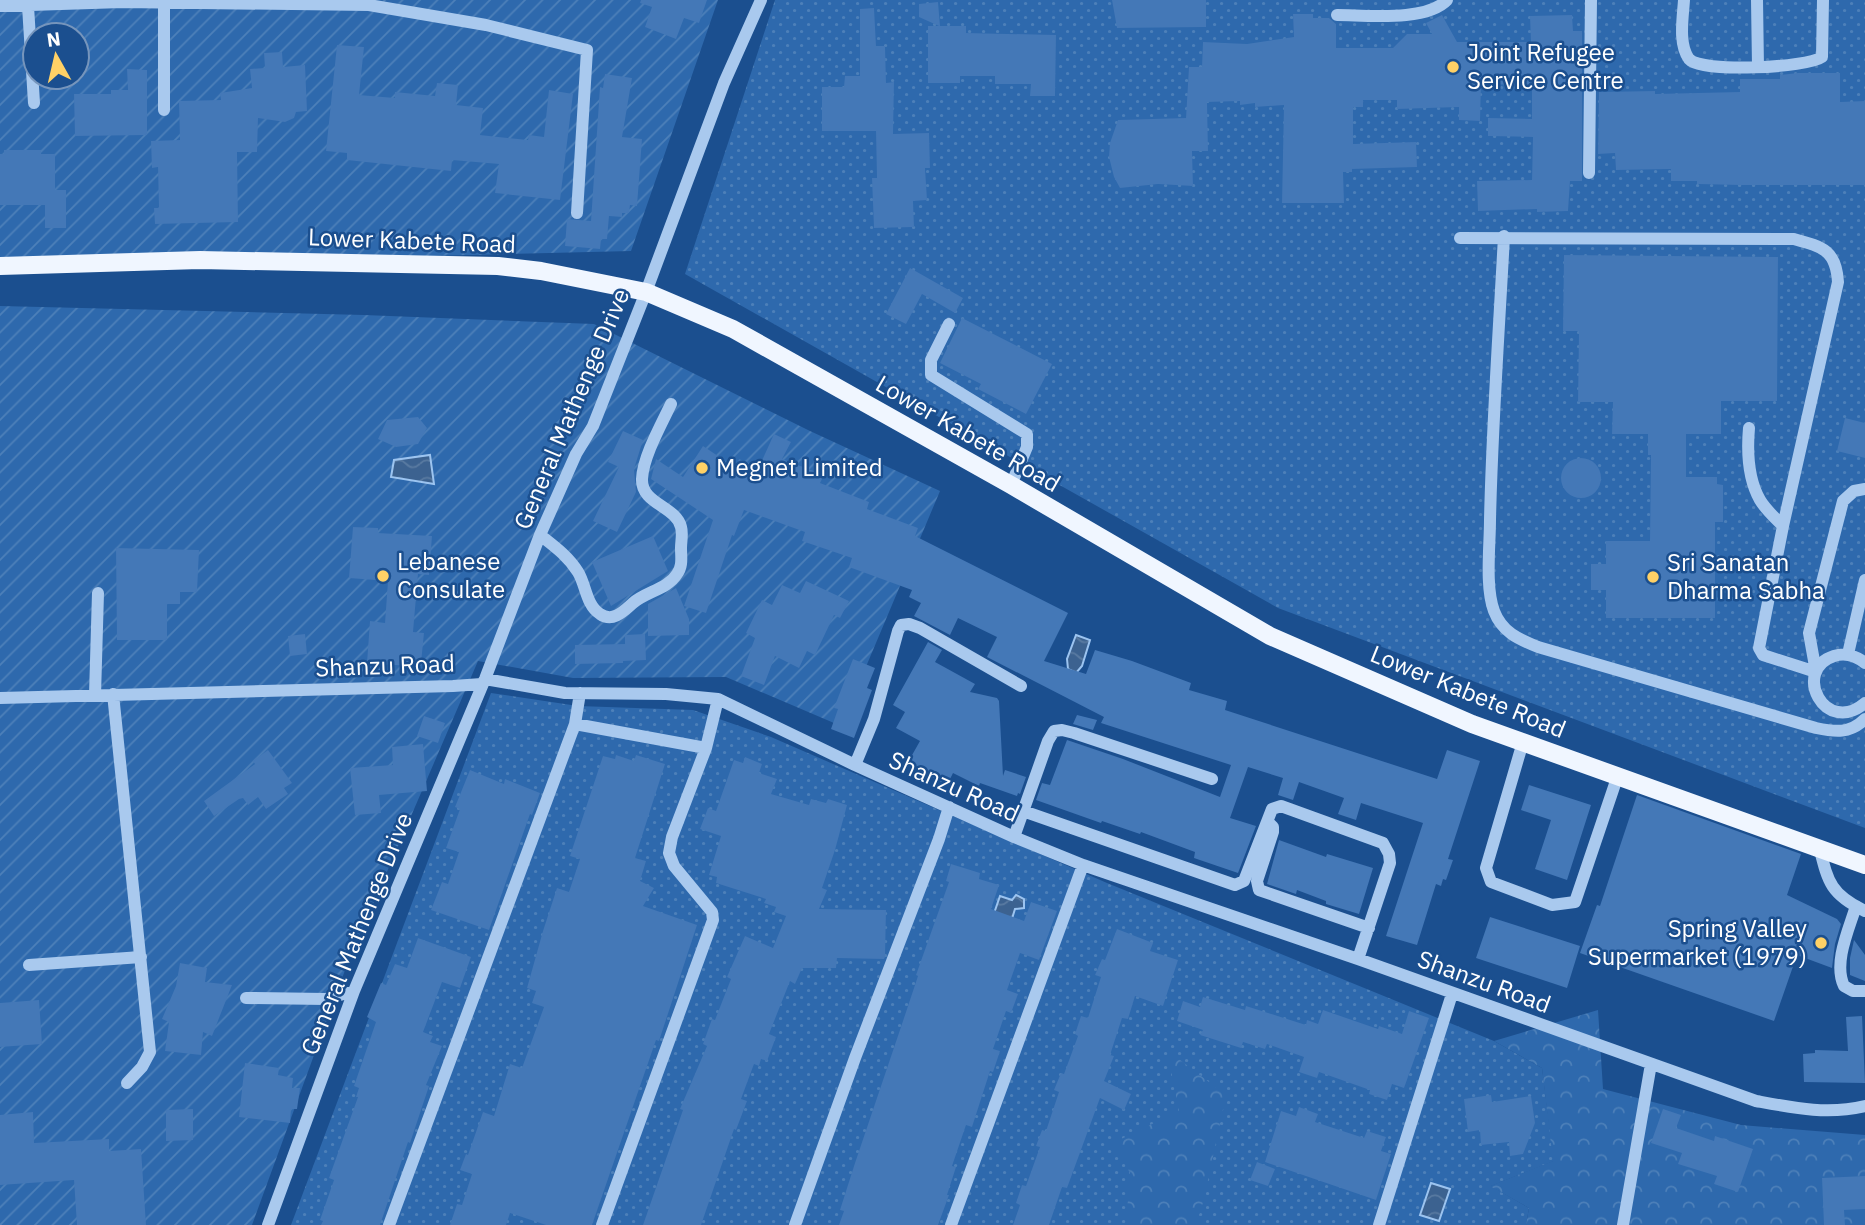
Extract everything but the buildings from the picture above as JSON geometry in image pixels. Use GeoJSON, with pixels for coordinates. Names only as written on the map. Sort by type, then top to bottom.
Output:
{"type":"FeatureCollection","features":[{"type":"Feature","properties":{"kind":"main road","name":"Lower Kabete Road"},"geometry":{"type":"LineString","coordinates":[[0,266],[200,260],[498,266],[541,271],[604,286],[646,292],[733,329],[1270,636],[1472,724],[1819,846],[1865,865]]}},
{"type":"Feature","properties":{"kind":"street","name":"General Mathenge Drive"},"geometry":{"type":"LineString","coordinates":[[268,1225],[354,991],[485,679],[540,535],[576,454],[593,426],[724,83],[761,0]]}},
{"type":"Feature","properties":{"kind":"street"},"geometry":{"type":"LineString","coordinates":[[1336,15],[1420,14],[1440,7],[1447,0]]}},
{"type":"Feature","properties":{"kind":"street"},"geometry":{"type":"LineString","coordinates":[[1589,173],[1591,0]]}},
{"type":"Feature","properties":{"kind":"street"},"geometry":{"type":"LineString","coordinates":[[1684,0],[1683,44],[1689,58],[1699,65],[1758,67],[1804,64],[1822,57],[1823,0]]}},
{"type":"Feature","properties":{"kind":"street"},"geometry":{"type":"LineString","coordinates":[[1757,0],[1758,67]]}},
{"type":"Feature","properties":{"kind":"street"},"geometry":{"type":"LineString","coordinates":[[0,6],[122,1],[369,5],[486,25],[587,50],[577,213]]}},
{"type":"Feature","properties":{"kind":"street"},"geometry":{"type":"LineString","coordinates":[[164,3],[164,110]]}},
{"type":"Feature","properties":{"kind":"street"},"geometry":{"type":"LineString","coordinates":[[28,6],[34,103]]}},
{"type":"Feature","properties":{"kind":"street"},"geometry":{"type":"LineString","coordinates":[[1460,238],[1504,236],[1794,239],[1817,245],[1830,253],[1837,269],[1838,282],[1783,527],[1759,649],[1763,655],[1816,672]]}},
{"type":"Feature","properties":{"kind":"street"},"geometry":{"type":"LineString","coordinates":[[1504,236],[1491,474],[1490,574],[1493,608],[1500,622],[1511,636],[1538,647],[1815,728],[1846,731],[1865,719]]}},
{"type":"Feature","properties":{"kind":"street"},"geometry":{"type":"LineString","coordinates":[[949,324],[931,360],[931,375],[1027,433],[1027,447],[1010,485]]}},
{"type":"Feature","properties":{"kind":"street"},"geometry":{"type":"LineString","coordinates":[[540,535],[564,554],[580,574],[589,600],[600,614],[611,617],[621,614],[635,600],[672,580],[681,565],[681,526],[676,517],[652,499],[642,483],[643,469],[671,404]]}},
{"type":"Feature","properties":{"kind":"street"},"geometry":{"type":"LineString","coordinates":[[1749,428],[1747,450],[1760,500],[1783,527]]}},
{"type":"Feature","properties":{"kind":"street"},"geometry":{"type":"LineString","coordinates":[[1864,705],[1845,713],[1826,708],[1815,692],[1816,672],[1809,633],[1843,501],[1854,491],[1865,489]]}},
{"type":"Feature","properties":{"kind":"street"},"geometry":{"type":"LineString","coordinates":[[1848,654],[1865,580]]}},
{"type":"Feature","properties":{"kind":"street"},"geometry":{"type":"LineString","coordinates":[[96,695],[98,593]]}},
{"type":"Feature","properties":{"kind":"street"},"geometry":{"type":"LineString","coordinates":[[855,765],[874,719],[901,625],[909,624],[920,628],[1021,686]]}},
{"type":"Feature","properties":{"kind":"street"},"geometry":{"type":"LineString","coordinates":[[1816,672],[1829,657],[1848,654],[1865,663]]}},
{"type":"Feature","properties":{"kind":"street","name":"Shanzu Road"},"geometry":{"type":"LineString","coordinates":[[0,698],[453,686],[482,684],[485,679],[565,693],[666,694],[718,699],[855,765],[1083,865],[1358,959],[1756,1101],[1810,1111],[1847,1110],[1865,1106]]}},
{"type":"Feature","properties":{"kind":"street"},"geometry":{"type":"LineString","coordinates":[[389,1225],[575,724],[580,693]]}},
{"type":"Feature","properties":{"kind":"street"},"geometry":{"type":"LineString","coordinates":[[113,694],[150,1052],[142,1068],[127,1083]]}},
{"type":"Feature","properties":{"kind":"street"},"geometry":{"type":"LineString","coordinates":[[602,1225],[713,920],[712,912],[674,866],[669,853],[672,836],[706,748],[718,699]]}},
{"type":"Feature","properties":{"kind":"street"},"geometry":{"type":"LineString","coordinates":[[575,724],[706,748]]}},
{"type":"Feature","properties":{"kind":"street"},"geometry":{"type":"LineString","coordinates":[[1014,837],[1054,731],[1074,733],[1212,779]]}},
{"type":"Feature","properties":{"kind":"street"},"geometry":{"type":"LineString","coordinates":[[1523,742],[1486,868],[1491,882],[1552,905],[1575,902],[1618,775]]}},
{"type":"Feature","properties":{"kind":"street"},"geometry":{"type":"LineString","coordinates":[[1023,811],[1235,885],[1244,881],[1272,809],[1280,806],[1383,843],[1390,863],[1358,959]]}},
{"type":"Feature","properties":{"kind":"street"},"geometry":{"type":"LineString","coordinates":[[795,1225],[855,1058],[939,839],[948,807]]}},
{"type":"Feature","properties":{"kind":"street"},"geometry":{"type":"LineString","coordinates":[[1268,822],[1273,827],[1273,832],[1257,881],[1259,890],[1369,928]]}},
{"type":"Feature","properties":{"kind":"street"},"geometry":{"type":"LineString","coordinates":[[1819,846],[1828,879],[1837,894],[1861,909],[1844,949],[1840,975],[1844,986],[1865,991]]}},
{"type":"Feature","properties":{"kind":"street"},"geometry":{"type":"LineString","coordinates":[[951,1225],[1083,865]]}},
{"type":"Feature","properties":{"kind":"street"},"geometry":{"type":"LineString","coordinates":[[29,965],[141,957]]}},
{"type":"Feature","properties":{"kind":"street"},"geometry":{"type":"LineString","coordinates":[[246,998],[326,999],[354,991]]}},
{"type":"Feature","properties":{"kind":"street"},"geometry":{"type":"LineString","coordinates":[[1380,1225],[1452,993]]}},
{"type":"Feature","properties":{"kind":"street"},"geometry":{"type":"LineString","coordinates":[[1623,1225],[1651,1064]]}},
{"type":"Feature","properties":{"kind":"green space"},"geometry":{"type":"Polygon","coordinates":[[[0,0],[718,0],[631,251],[0,267],[0,0]]]}},
{"type":"Feature","properties":{"kind":"green space"},"geometry":{"type":"Polygon","coordinates":[[[775,0],[1865,0],[1865,828],[1278,608],[685,274],[775,0]]]}},
{"type":"Feature","properties":{"kind":"green space"},"geometry":{"type":"Polygon","coordinates":[[[0,306],[594,324],[810,431],[940,491],[841,726],[726,677],[573,678],[478,661],[348,962],[252,1225],[0,1225],[0,306]]]}},
{"type":"Feature","properties":{"kind":"green space"},"geometry":{"type":"Polygon","coordinates":[[[491,693],[578,706],[693,710],[771,737],[1107,883],[1494,1041],[1542,1068],[1554,1161],[1491,1186],[1529,1208],[1526,1225],[291,1225],[491,693]]]}},
{"type":"Feature","properties":{"kind":"green space"},"geometry":{"type":"Polygon","coordinates":[[[1598,1010],[1603,1089],[1741,1125],[1865,1135],[1865,1225],[1526,1225],[1529,1208],[1490,1186],[1553,1161],[1542,1068],[1494,1041],[1598,1010]]]}},
{"type":"Feature","properties":{"kind":"green space"},"geometry":{"type":"Polygon","coordinates":[[[1167,1050],[1226,1095],[1204,1199],[1196,1225],[1126,1225],[1130,1173],[1113,1143],[1179,1111],[1167,1050]]]}},
{"type":"Feature","properties":{"kind":"water"},"geometry":{"type":"Polygon","coordinates":[[[430,455],[434,484],[391,477],[394,460],[430,455]]]}},
{"type":"Feature","properties":{"kind":"water"},"geometry":{"type":"Polygon","coordinates":[[[1076,635],[1090,640],[1082,666],[1076,673],[1068,669],[1067,659],[1076,635]]]}},
{"type":"Feature","properties":{"kind":"water"},"geometry":{"type":"Polygon","coordinates":[[[1016,895],[1024,899],[1024,908],[1015,909],[1006,938],[988,931],[1000,896],[1012,900],[1016,895]]]}},
{"type":"Feature","properties":{"kind":"water"},"geometry":{"type":"Polygon","coordinates":[[[1431,1183],[1450,1189],[1439,1221],[1420,1215],[1431,1183]]]}},
{"type":"Feature","properties":{"kind":"place","name":"Joint Refugee Service Centre"},"geometry":{"type":"Point","coordinates":[1453,67]}},
{"type":"Feature","properties":{"kind":"place","name":"Megnet Limited"},"geometry":{"type":"Point","coordinates":[702,468]}},
{"type":"Feature","properties":{"kind":"place","name":"Lebanese Consulate"},"geometry":{"type":"Point","coordinates":[383,576]}},
{"type":"Feature","properties":{"kind":"place","name":"Sri Sanatan Dharma Sabha"},"geometry":{"type":"Point","coordinates":[1653,577]}},
{"type":"Feature","properties":{"kind":"place","name":"Spring Valley Supermarket (1979)"},"geometry":{"type":"Point","coordinates":[1821,943]}}]}
